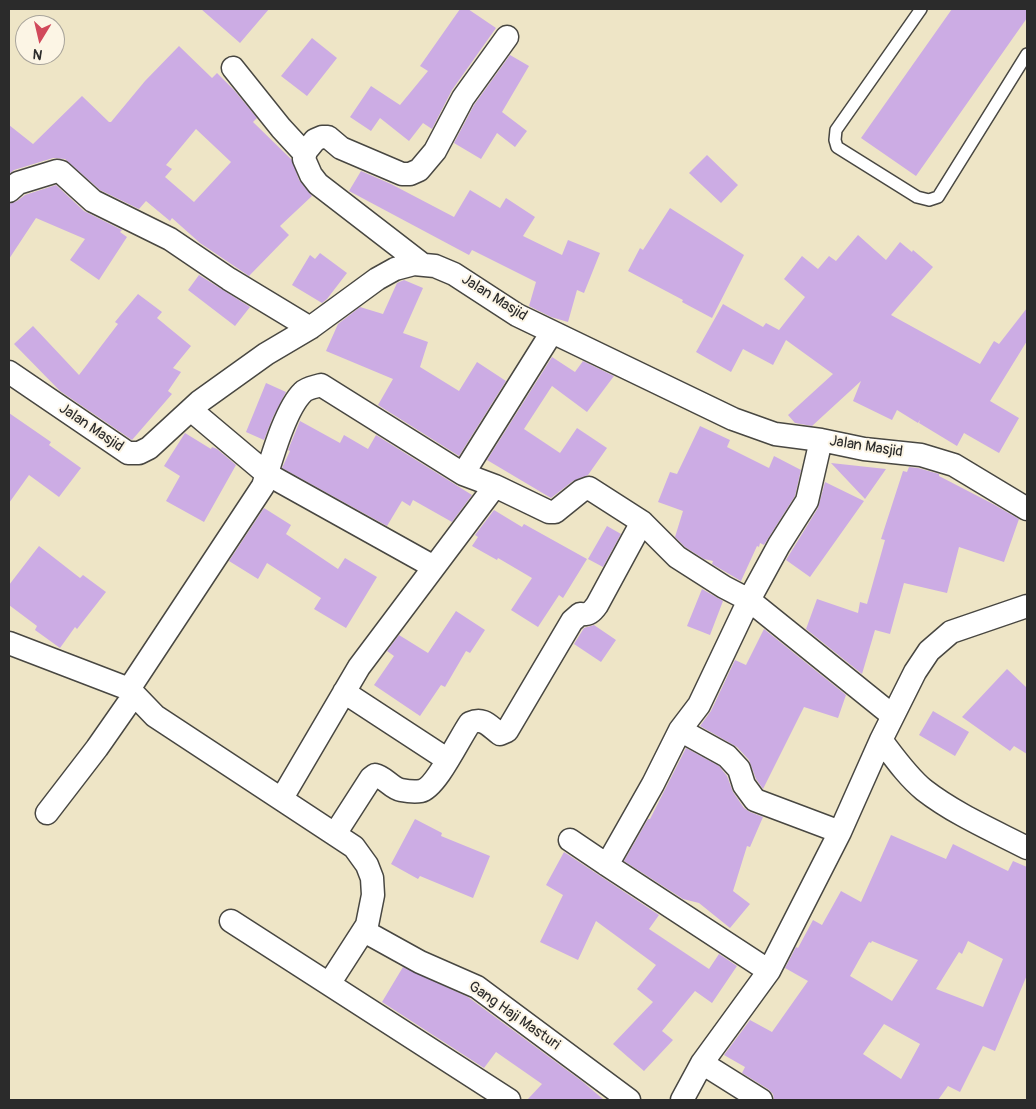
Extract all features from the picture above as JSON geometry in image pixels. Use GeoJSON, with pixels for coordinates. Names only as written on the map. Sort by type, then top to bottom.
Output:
{"type":"FeatureCollection","features":[{"type":"Feature","properties":{"kind":"street"},"geometry":{"type":"LineString","coordinates":[[423,265],[318,184],[304,160],[305,154],[315,140],[322,136],[328,137],[341,148],[402,174],[410,174],[419,170],[435,151],[463,98],[507,37]]}},
{"type":"Feature","properties":{"kind":"street"},"geometry":{"type":"LineString","coordinates":[[232,68],[280,128],[305,154]]}},
{"type":"Feature","properties":{"kind":"street"},"geometry":{"type":"LineString","coordinates":[[9,192],[18,182],[57,171],[61,172],[93,201],[170,239],[229,279],[310,328]]}},
{"type":"Feature","properties":{"kind":"street","name":"Jalan Masjid"},"geometry":{"type":"LineString","coordinates":[[9,372],[128,453],[139,453],[149,448],[191,410],[266,354],[310,328],[377,279],[395,269],[414,264],[435,266],[454,274],[517,315],[733,419],[775,434],[821,440],[864,449],[921,455],[954,465],[1027,509]]}},
{"type":"Feature","properties":{"kind":"street"},"geometry":{"type":"LineString","coordinates":[[463,474],[552,332]]}},
{"type":"Feature","properties":{"kind":"street"},"geometry":{"type":"LineString","coordinates":[[46,813],[97,748],[263,486],[292,405],[304,390],[321,385],[463,474],[495,486],[550,512],[555,512],[581,491],[589,488],[642,522],[677,557],[724,587],[749,600],[893,716]]}},
{"type":"Feature","properties":{"kind":"street"},"geometry":{"type":"LineString","coordinates":[[191,410],[267,474],[434,567]]}},
{"type":"Feature","properties":{"kind":"street"},"geometry":{"type":"LineString","coordinates":[[607,865],[653,784],[680,730],[699,705],[749,600],[779,545],[807,501],[821,440]]}},
{"type":"Feature","properties":{"kind":"street"},"geometry":{"type":"LineString","coordinates":[[282,798],[359,667],[495,486]]}},
{"type":"Feature","properties":{"kind":"street"},"geometry":{"type":"LineString","coordinates":[[335,834],[371,778],[375,775],[380,776],[401,790],[421,791],[430,786],[470,723],[476,720],[483,720],[500,734],[507,731],[572,621],[580,614],[586,615],[592,612],[597,605],[642,522]]}},
{"type":"Feature","properties":{"kind":"street"},"geometry":{"type":"LineString","coordinates":[[682,1100],[702,1063],[769,970],[840,832],[881,740],[915,672],[929,651],[951,632],[1027,606]]}},
{"type":"Feature","properties":{"kind":"street"},"geometry":{"type":"LineString","coordinates":[[9,643],[131,692],[155,716],[354,847],[367,865],[372,878],[373,895],[367,925],[329,984]]}},
{"type":"Feature","properties":{"kind":"street"},"geometry":{"type":"LineString","coordinates":[[344,692],[448,760]]}},
{"type":"Feature","properties":{"kind":"street"},"geometry":{"type":"LineString","coordinates":[[680,730],[727,756],[739,769],[744,785],[755,800],[840,832]]}},
{"type":"Feature","properties":{"kind":"street"},"geometry":{"type":"LineString","coordinates":[[881,740],[922,789],[953,810],[1027,848]]}},
{"type":"Feature","properties":{"kind":"street"},"geometry":{"type":"LineString","coordinates":[[570,840],[769,970]]}},
{"type":"Feature","properties":{"kind":"street"},"geometry":{"type":"LineString","coordinates":[[230,921],[509,1100]]}},
{"type":"Feature","properties":{"kind":"street","name":"Gang Haji Masturi"},"geometry":{"type":"LineString","coordinates":[[364,931],[420,962],[477,987],[629,1100]]}},
{"type":"Feature","properties":{"kind":"street"},"geometry":{"type":"LineString","coordinates":[[702,1063],[761,1100]]}},
{"type":"Feature","properties":{"kind":"lane"},"geometry":{"type":"LineString","coordinates":[[921,9],[836,130],[835,140],[837,147],[917,197],[929,200],[938,196],[1027,54]]}},
{"type":"Feature","properties":{"kind":"building"},"geometry":{"type":"Polygon","coordinates":[[[201,9],[269,9],[240,43],[201,9]]]}},
{"type":"Feature","properties":{"kind":"building"},"geometry":{"type":"Polygon","coordinates":[[[460,9],[468,9],[496,28],[452,90],[432,129],[423,123],[409,141],[380,118],[371,131],[350,117],[371,86],[400,105],[428,71],[420,66],[460,9]]]}},
{"type":"Feature","properties":{"kind":"building"},"geometry":{"type":"Polygon","coordinates":[[[952,9],[1027,9],[1027,18],[916,176],[861,138],[952,9]]]}},
{"type":"Feature","properties":{"kind":"building"},"geometry":{"type":"Polygon","coordinates":[[[312,38],[337,58],[307,96],[281,76],[312,38]]]}},
{"type":"Feature","properties":{"kind":"building"},"geometry":{"type":"Polygon","coordinates":[[[179,46],[212,78],[217,73],[234,90],[257,118],[253,122],[292,160],[299,180],[312,196],[280,226],[289,235],[249,276],[200,243],[172,218],[170,221],[146,201],[139,209],[100,190],[65,159],[53,158],[14,170],[9,174],[9,125],[33,144],[82,96],[111,122],[145,81],[179,46]],[[196,129],[166,165],[172,169],[165,177],[194,202],[231,162],[196,129]]]}},
{"type":"Feature","properties":{"kind":"building"},"geometry":{"type":"Polygon","coordinates":[[[510,55],[529,66],[502,112],[527,131],[515,147],[497,133],[481,159],[454,143],[474,105],[510,55]]]}},
{"type":"Feature","properties":{"kind":"building"},"geometry":{"type":"Polygon","coordinates":[[[707,155],[738,185],[721,203],[689,173],[707,155]]]}},
{"type":"Feature","properties":{"kind":"building"},"geometry":{"type":"Polygon","coordinates":[[[361,171],[391,184],[454,217],[470,190],[500,208],[506,198],[535,217],[523,236],[562,255],[568,240],[600,253],[584,293],[577,290],[568,322],[551,317],[529,306],[536,282],[472,250],[469,255],[349,191],[361,171]]]}},
{"type":"Feature","properties":{"kind":"building"},"geometry":{"type":"Polygon","coordinates":[[[56,185],[84,211],[122,230],[120,232],[127,237],[99,280],[70,260],[85,239],[36,218],[9,259],[9,204],[25,195],[56,185]]]}},
{"type":"Feature","properties":{"kind":"building"},"geometry":{"type":"Polygon","coordinates":[[[670,208],[744,255],[712,318],[682,302],[683,300],[628,271],[640,248],[643,250],[670,208]]]}},
{"type":"Feature","properties":{"kind":"building"},"geometry":{"type":"Polygon","coordinates":[[[858,235],[886,260],[900,242],[933,267],[891,315],[980,364],[994,341],[999,344],[1027,308],[1027,341],[990,401],[1019,418],[999,453],[964,433],[957,446],[919,423],[920,420],[918,423],[897,410],[892,420],[853,401],[861,381],[812,426],[795,423],[788,415],[833,374],[786,340],[773,365],[743,349],[731,372],[696,352],[723,304],[763,327],[766,323],[779,330],[805,297],[784,279],[802,256],[818,269],[829,256],[836,261],[858,235]]]}},
{"type":"Feature","properties":{"kind":"building"},"geometry":{"type":"Polygon","coordinates":[[[320,253],[347,273],[322,303],[292,285],[310,255],[315,259],[320,253]]]}},
{"type":"Feature","properties":{"kind":"building"},"geometry":{"type":"Polygon","coordinates":[[[199,275],[250,307],[235,326],[188,290],[199,275]]]}},
{"type":"Feature","properties":{"kind":"building"},"geometry":{"type":"Polygon","coordinates":[[[404,280],[423,288],[403,333],[428,342],[420,367],[459,391],[477,362],[506,381],[459,456],[378,405],[393,379],[326,351],[338,324],[360,307],[383,314],[397,283],[404,280]]]}},
{"type":"Feature","properties":{"kind":"building"},"geometry":{"type":"Polygon","coordinates":[[[138,294],[162,312],[157,318],[191,346],[173,368],[181,372],[168,391],[172,394],[132,440],[60,391],[14,344],[33,326],[79,375],[118,324],[115,322],[138,294]]]}},
{"type":"Feature","properties":{"kind":"building"},"geometry":{"type":"Polygon","coordinates":[[[552,357],[575,372],[583,361],[614,376],[587,412],[552,386],[524,429],[560,453],[577,428],[607,448],[588,475],[573,481],[551,498],[487,460],[552,357]]]}},
{"type":"Feature","properties":{"kind":"building"},"geometry":{"type":"Polygon","coordinates":[[[266,383],[286,392],[264,440],[246,432],[266,383]]]}},
{"type":"Feature","properties":{"kind":"building"},"geometry":{"type":"Polygon","coordinates":[[[9,413],[51,442],[49,445],[81,468],[59,497],[29,475],[9,503],[9,413]]]}},
{"type":"Feature","properties":{"kind":"building"},"geometry":{"type":"Polygon","coordinates":[[[300,421],[340,443],[344,435],[368,449],[376,435],[472,495],[452,522],[413,500],[410,506],[402,501],[387,526],[282,468],[300,421]]]}},
{"type":"Feature","properties":{"kind":"building"},"geometry":{"type":"Polygon","coordinates":[[[700,426],[730,440],[727,447],[769,468],[774,456],[801,470],[795,496],[764,545],[760,543],[759,547],[757,546],[741,581],[712,564],[713,561],[704,559],[685,547],[675,537],[683,511],[658,502],[670,472],[677,474],[700,426]]]}},
{"type":"Feature","properties":{"kind":"building"},"geometry":{"type":"Polygon","coordinates":[[[185,433],[211,449],[212,447],[217,449],[236,465],[204,522],[166,501],[180,476],[164,466],[185,433]]]}},
{"type":"Feature","properties":{"kind":"building"},"geometry":{"type":"Polygon","coordinates":[[[831,463],[886,469],[865,499],[831,463]]]}},
{"type":"Feature","properties":{"kind":"building"},"geometry":{"type":"Polygon","coordinates":[[[909,467],[939,474],[939,476],[1019,519],[1004,562],[959,547],[947,593],[904,583],[890,634],[875,630],[862,674],[806,629],[817,599],[858,613],[860,602],[867,604],[885,540],[881,539],[903,471],[907,472],[909,467]]]}},
{"type":"Feature","properties":{"kind":"building"},"geometry":{"type":"Polygon","coordinates":[[[825,482],[864,501],[810,577],[786,560],[818,508],[825,482]]]}},
{"type":"Feature","properties":{"kind":"building"},"geometry":{"type":"Polygon","coordinates":[[[264,508],[291,525],[286,534],[338,569],[345,558],[377,577],[346,628],[314,609],[321,598],[267,563],[258,579],[229,561],[264,508]]]}},
{"type":"Feature","properties":{"kind":"building"},"geometry":{"type":"Polygon","coordinates":[[[494,510],[522,527],[524,524],[587,559],[563,598],[559,595],[538,627],[511,610],[532,578],[498,558],[497,560],[472,546],[478,537],[475,535],[494,510]]]}},
{"type":"Feature","properties":{"kind":"building"},"geometry":{"type":"Polygon","coordinates":[[[607,526],[621,534],[603,567],[588,559],[607,526]]]}},
{"type":"Feature","properties":{"kind":"building"},"geometry":{"type":"Polygon","coordinates":[[[39,546],[80,578],[83,575],[106,592],[77,629],[75,627],[60,648],[35,630],[37,626],[9,605],[9,585],[39,546]]]}},
{"type":"Feature","properties":{"kind":"building"},"geometry":{"type":"Polygon","coordinates":[[[702,589],[723,601],[710,635],[687,626],[702,589]]]}},
{"type":"Feature","properties":{"kind":"building"},"geometry":{"type":"Polygon","coordinates":[[[456,611],[485,630],[470,653],[466,651],[445,687],[441,685],[420,716],[374,685],[394,656],[387,651],[399,635],[428,653],[456,611]]]}},
{"type":"Feature","properties":{"kind":"building"},"geometry":{"type":"Polygon","coordinates":[[[594,625],[616,640],[601,662],[574,644],[584,628],[594,625]]]}},
{"type":"Feature","properties":{"kind":"building"},"geometry":{"type":"Polygon","coordinates":[[[764,629],[846,695],[838,718],[804,707],[763,789],[756,779],[749,760],[737,747],[700,726],[711,711],[735,660],[746,665],[764,629]]]}},
{"type":"Feature","properties":{"kind":"building"},"geometry":{"type":"Polygon","coordinates":[[[1007,669],[1027,688],[1027,754],[1014,746],[1010,751],[962,717],[1007,669]]]}},
{"type":"Feature","properties":{"kind":"building"},"geometry":{"type":"Polygon","coordinates":[[[933,711],[969,732],[955,756],[919,735],[933,711]]]}},
{"type":"Feature","properties":{"kind":"building"},"geometry":{"type":"Polygon","coordinates":[[[686,748],[719,766],[727,776],[733,792],[744,808],[763,817],[750,847],[747,846],[733,891],[750,904],[730,928],[699,903],[683,899],[624,861],[648,819],[650,819],[686,748]]]}},
{"type":"Feature","properties":{"kind":"building"},"geometry":{"type":"Polygon","coordinates":[[[415,819],[442,833],[441,836],[490,856],[473,898],[420,876],[418,879],[391,864],[415,819]]]}},
{"type":"Feature","properties":{"kind":"building"},"geometry":{"type":"Polygon","coordinates":[[[891,835],[946,859],[953,844],[1008,871],[1013,861],[1027,867],[1027,975],[995,1051],[983,1046],[960,1092],[948,1086],[938,1100],[774,1100],[773,1094],[768,1089],[742,1073],[745,1067],[724,1055],[750,1020],[772,1032],[808,981],[785,968],[813,920],[822,925],[841,891],[861,902],[891,835]],[[872,941],[871,943],[869,942],[850,976],[892,1001],[918,960],[872,941]],[[968,941],[962,954],[959,952],[936,989],[983,1007],[1003,959],[968,941]],[[884,1024],[863,1054],[901,1079],[920,1044],[884,1024]]]}},
{"type":"Feature","properties":{"kind":"building"},"geometry":{"type":"Polygon","coordinates":[[[564,852],[659,915],[649,929],[709,969],[719,954],[737,966],[712,1003],[695,991],[662,1031],[673,1040],[644,1071],[613,1044],[653,1002],[637,989],[656,965],[596,921],[578,960],[540,942],[563,895],[546,885],[564,852]]]}},
{"type":"Feature","properties":{"kind":"building"},"geometry":{"type":"Polygon","coordinates":[[[403,967],[468,997],[583,1082],[604,1100],[527,1100],[542,1084],[496,1052],[484,1068],[382,1002],[403,967]]]}}]}
